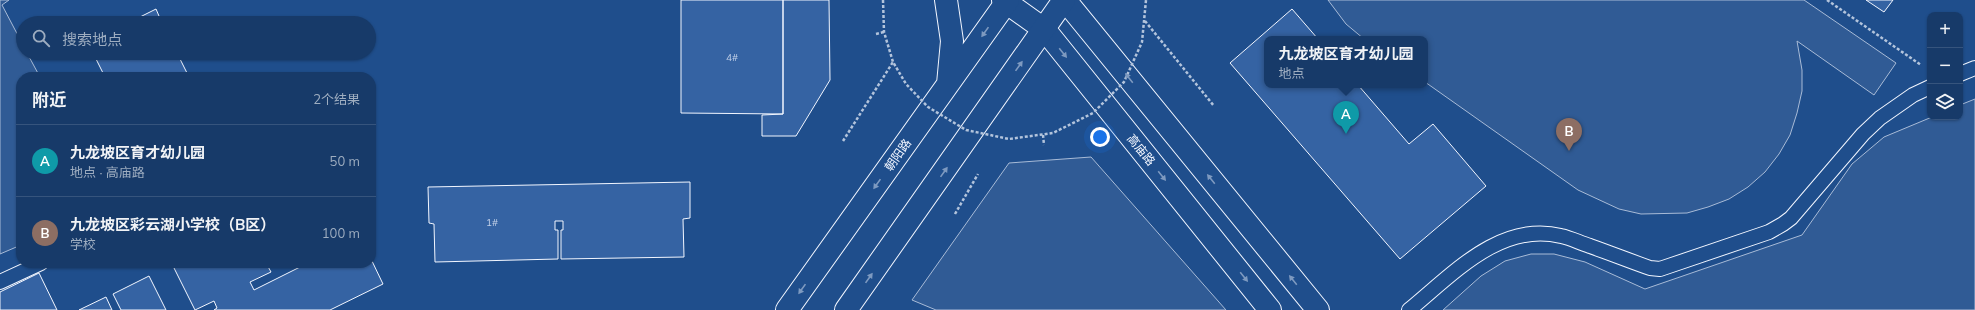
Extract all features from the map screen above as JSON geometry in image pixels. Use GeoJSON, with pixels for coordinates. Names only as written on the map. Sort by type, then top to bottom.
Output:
{"type":"FeatureCollection","features":[{"type":"Feature","properties":{"kind":"main road"},"geometry":{"type":"LineString","coordinates":[[946,0],[952,41],[948,84]]}},
{"type":"Feature","properties":{"kind":"main road"},"geometry":{"type":"LineString","coordinates":[[846,310],[1065,0],[1318,310]]}},
{"type":"Feature","properties":{"kind":"main road","name":"朝阳路"},"geometry":{"type":"LineString","coordinates":[[787,310],[1006,1]]}},
{"type":"Feature","properties":{"kind":"main road","name":"高庙路"},"geometry":{"type":"LineString","coordinates":[[1006,1],[1045,30],[1270,310]]}},
{"type":"Feature","properties":{"kind":"lane"},"geometry":{"type":"LineString","coordinates":[[1963,73],[1975,68]]}},
{"type":"Feature","properties":{"kind":"lane"},"geometry":{"type":"LineString","coordinates":[[1409,310],[1491,246],[1511,237],[1528,233],[1544,233],[1562,236],[1650,268],[1660,269],[1769,232],[1791,218],[1863,134],[1880,118],[1913,95],[1927,88]]}},
{"type":"Feature","properties":{"kind":"lane"},"geometry":{"type":"LineString","coordinates":[[0,282],[30,268]]}},
{"type":"Feature","properties":{"kind":"path"},"geometry":{"type":"LineString","coordinates":[[883,0],[882,11],[884,32],[893,62],[906,84],[928,108],[966,130],[1009,139],[1053,133],[1093,113],[1124,82],[1142,42],[1146,0]]}},
{"type":"Feature","properties":{"kind":"path"},"geometry":{"type":"LineString","coordinates":[[1827,0],[1924,66]]}},
{"type":"Feature","properties":{"kind":"path"},"geometry":{"type":"LineString","coordinates":[[1145,21],[1214,106]]}},
{"type":"Feature","properties":{"kind":"path"},"geometry":{"type":"LineString","coordinates":[[876,34],[884,32]]}},
{"type":"Feature","properties":{"kind":"path"},"geometry":{"type":"LineString","coordinates":[[843,141],[893,62]]}},
{"type":"Feature","properties":{"kind":"path"},"geometry":{"type":"LineString","coordinates":[[1043,135],[1044,145]]}},
{"type":"Feature","properties":{"kind":"shaded area"},"geometry":{"type":"Polygon","coordinates":[[[0,0],[9,0],[2,5],[16,32],[16,60],[31,60],[37,72],[16,72],[16,247],[0,254],[0,0]]]}},
{"type":"Feature","properties":{"kind":"shaded area"},"geometry":{"type":"Polygon","coordinates":[[[1328,0],[1804,0],[1896,63],[1874,95],[1797,41],[1802,70],[1802,91],[1797,113],[1790,135],[1779,154],[1765,172],[1748,187],[1729,199],[1708,207],[1687,213],[1641,214],[1619,209],[1578,190],[1428,84],[1428,36],[1360,36],[1346,24],[1328,0]]]}},
{"type":"Feature","properties":{"kind":"shaded area"},"geometry":{"type":"Polygon","coordinates":[[[1975,99],[1975,310],[1443,310],[1481,276],[1505,261],[1531,254],[1554,254],[1585,262],[1645,289],[1802,235],[1852,164],[1884,137],[1927,119],[1963,120],[1963,104],[1975,99]]]}},
{"type":"Feature","properties":{"kind":"shaded area"},"geometry":{"type":"Polygon","coordinates":[[[1091,157],[1226,310],[936,310],[912,300],[1009,163],[1091,157]]]}},
{"type":"Feature","properties":{"kind":"building"},"geometry":{"type":"Polygon","coordinates":[[[681,0],[783,0],[783,114],[681,113],[681,0]]]}},
{"type":"Feature","properties":{"kind":"building"},"geometry":{"type":"Polygon","coordinates":[[[783,0],[829,0],[830,80],[796,136],[762,136],[762,115],[783,114],[783,0]]]}},
{"type":"Feature","properties":{"kind":"building"},"geometry":{"type":"Polygon","coordinates":[[[1866,0],[1893,0],[1884,12],[1866,0]]]}},
{"type":"Feature","properties":{"kind":"building"},"geometry":{"type":"Polygon","coordinates":[[[156,9],[159,16],[142,16],[156,9]]]}},
{"type":"Feature","properties":{"kind":"building"},"geometry":{"type":"Polygon","coordinates":[[[1292,9],[1315,36],[1264,36],[1264,88],[1361,88],[1409,144],[1433,124],[1486,186],[1400,259],[1230,63],[1292,9]]]}},
{"type":"Feature","properties":{"kind":"building"},"geometry":{"type":"Polygon","coordinates":[[[96,60],[180,60],[186,72],[102,72],[96,60]]]}},
{"type":"Feature","properties":{"kind":"building"},"geometry":{"type":"Polygon","coordinates":[[[690,182],[690,218],[683,219],[684,257],[561,259],[561,230],[563,230],[563,221],[555,221],[555,230],[558,230],[558,259],[435,262],[434,224],[429,223],[428,187],[690,182]]]}},
{"type":"Feature","properties":{"kind":"building"},"geometry":{"type":"Polygon","coordinates":[[[174,268],[269,268],[271,272],[250,282],[254,290],[298,268],[375,268],[383,284],[330,310],[214,310],[217,308],[214,301],[195,310],[174,268]]]}},
{"type":"Feature","properties":{"kind":"building"},"geometry":{"type":"Polygon","coordinates":[[[39,273],[57,310],[0,310],[0,292],[39,273]]]}},
{"type":"Feature","properties":{"kind":"building"},"geometry":{"type":"Polygon","coordinates":[[[149,276],[166,310],[121,310],[113,294],[149,276]]]}},
{"type":"Feature","properties":{"kind":"building"},"geometry":{"type":"Polygon","coordinates":[[[106,297],[112,310],[79,310],[106,297]]]}},
{"type":"Feature","properties":{"kind":"place","name":"九龙坡区育才幼儿园"},"geometry":{"type":"Point","coordinates":[1346,134]}},
{"type":"Feature","properties":{"kind":"place","name":"九龙坡区彩云湖小学校（B区）"},"geometry":{"type":"Point","coordinates":[1569,151]}}]}
